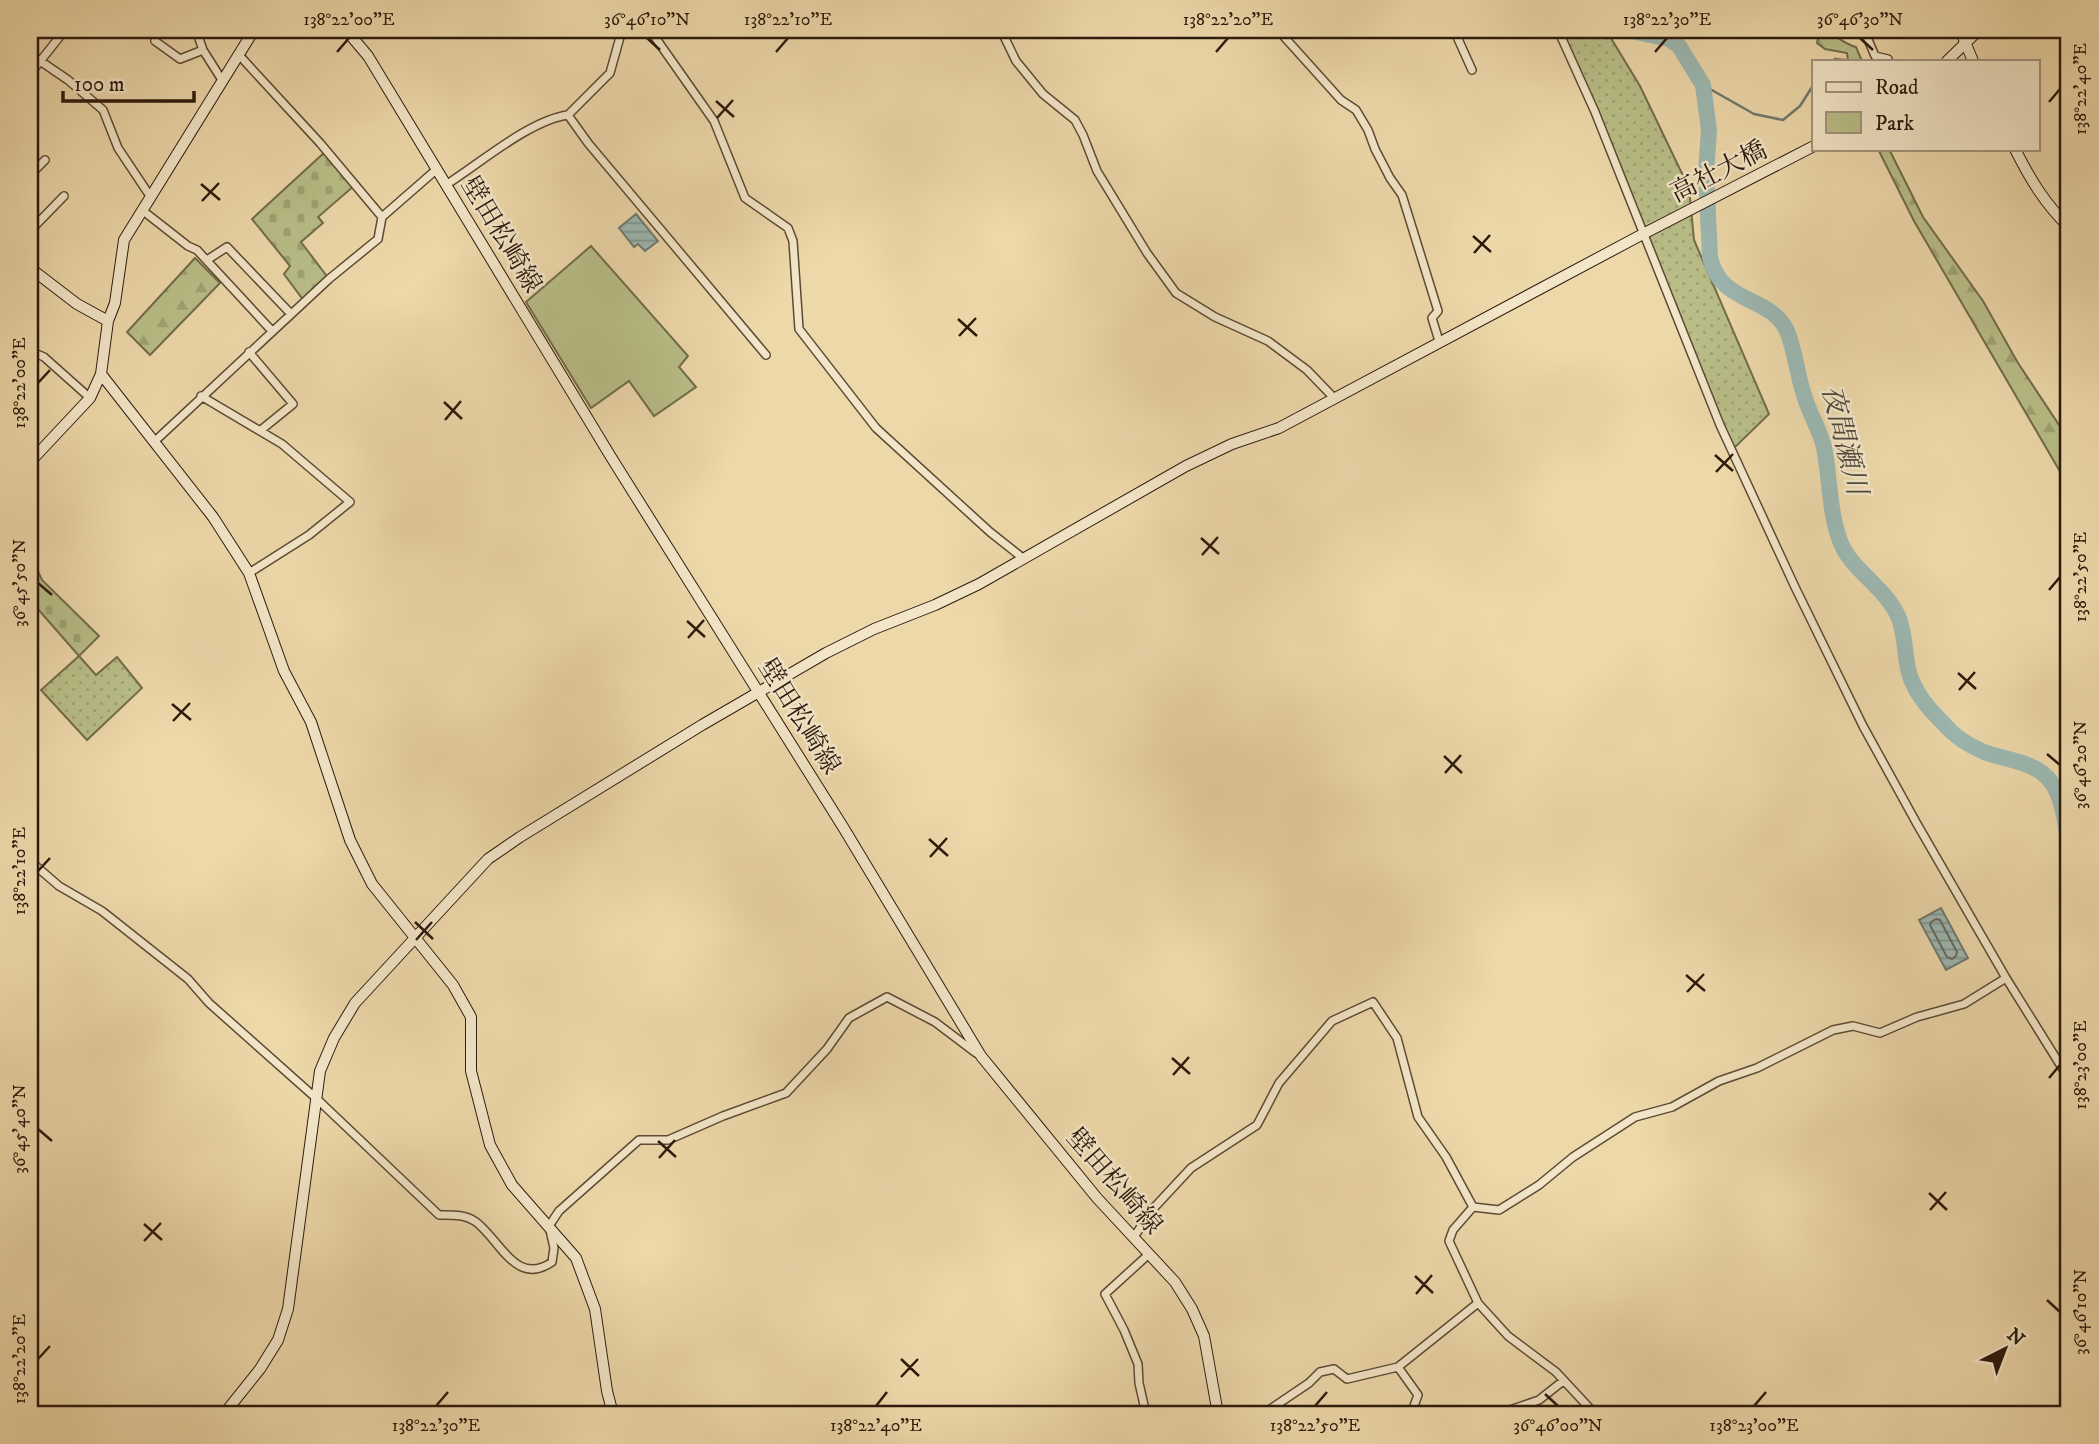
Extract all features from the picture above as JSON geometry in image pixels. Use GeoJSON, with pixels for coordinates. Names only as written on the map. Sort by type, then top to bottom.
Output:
{"type":"FeatureCollection","features":[{"type":"Feature","properties":{"kind":"street"},"geometry":{"type":"LineString","coordinates":[[30,74],[65,30]]}},
{"type":"Feature","properties":{"kind":"street"},"geometry":{"type":"LineString","coordinates":[[196,30],[203,50],[222,80]]}},
{"type":"Feature","properties":{"kind":"street"},"geometry":{"type":"LineString","coordinates":[[30,462],[90,398],[101,374],[124,240],[254,30]]}},
{"type":"Feature","properties":{"kind":"street","name":"壁田松崎線"},"geometry":{"type":"LineString","coordinates":[[346,30],[368,56],[611,457],[981,1056],[1097,1198],[1175,1282],[1192,1309],[1204,1336],[1218,1414]]}},
{"type":"Feature","properties":{"kind":"street"},"geometry":{"type":"LineString","coordinates":[[447,184],[526,131],[559,116],[568,115],[610,73],[622,30]]}},
{"type":"Feature","properties":{"kind":"street"},"geometry":{"type":"LineString","coordinates":[[650,30],[714,121],[745,198],[788,228],[793,241],[799,329],[876,428],[990,532],[1024,558]]}},
{"type":"Feature","properties":{"kind":"street"},"geometry":{"type":"LineString","coordinates":[[1001,30],[1016,61],[1043,94],[1075,120],[1097,171],[1175,293],[1216,317],[1268,341],[1307,370],[1334,398]]}},
{"type":"Feature","properties":{"kind":"street"},"geometry":{"type":"LineString","coordinates":[[1278,30],[1341,100],[1356,110],[1390,178],[1402,195],[1438,312],[1432,317],[1439,341]]}},
{"type":"Feature","properties":{"kind":"street"},"geometry":{"type":"LineString","coordinates":[[1454,30],[1472,70]]}},
{"type":"Feature","properties":{"kind":"street"},"geometry":{"type":"LineString","coordinates":[[1558,30],[1595,112],[1720,425],[1795,587],[1863,726],[1917,824],[2006,978],[2069,1079]]}},
{"type":"Feature","properties":{"kind":"street"},"geometry":{"type":"LineString","coordinates":[[1864,30],[1875,57],[1888,60]]}},
{"type":"Feature","properties":{"kind":"street"},"geometry":{"type":"LineString","coordinates":[[1960,30],[1972,60]]}},
{"type":"Feature","properties":{"kind":"street"},"geometry":{"type":"LineString","coordinates":[[1948,60],[1979,30]]}},
{"type":"Feature","properties":{"kind":"street"},"geometry":{"type":"LineString","coordinates":[[155,41],[180,59],[203,50]]}},
{"type":"Feature","properties":{"kind":"street"},"geometry":{"type":"LineString","coordinates":[[30,54],[68,80],[103,110],[118,148],[150,196]]}},
{"type":"Feature","properties":{"kind":"street"},"geometry":{"type":"LineString","coordinates":[[239,55],[320,143],[382,217]]}},
{"type":"Feature","properties":{"kind":"street"},"geometry":{"type":"LineString","coordinates":[[568,115],[588,143],[766,355]]}},
{"type":"Feature","properties":{"kind":"street","name":"高社大橋"},"geometry":{"type":"LineString","coordinates":[[224,1414],[260,1369],[278,1340],[288,1308],[320,1071],[334,1038],[355,1003],[488,859],[758,692],[874,629],[979,584],[1186,466],[1231,444],[1279,428],[1439,341],[1812,147]]}},
{"type":"Feature","properties":{"kind":"street"},"geometry":{"type":"LineString","coordinates":[[2016,150],[2035,188],[2069,227]]}},
{"type":"Feature","properties":{"kind":"street"},"geometry":{"type":"LineString","coordinates":[[30,175],[45,160]]}},
{"type":"Feature","properties":{"kind":"street"},"geometry":{"type":"LineString","coordinates":[[155,441],[290,314],[378,239],[382,217],[437,169]]}},
{"type":"Feature","properties":{"kind":"street"},"geometry":{"type":"LineString","coordinates":[[30,231],[64,196]]}},
{"type":"Feature","properties":{"kind":"street"},"geometry":{"type":"LineString","coordinates":[[142,210],[197,250],[272,331]]}},
{"type":"Feature","properties":{"kind":"street"},"geometry":{"type":"LineString","coordinates":[[207,260],[227,247],[290,314]]}},
{"type":"Feature","properties":{"kind":"street"},"geometry":{"type":"LineString","coordinates":[[30,268],[76,304],[108,321]]}},
{"type":"Feature","properties":{"kind":"street"},"geometry":{"type":"LineString","coordinates":[[30,351],[44,357],[90,398]]}},
{"type":"Feature","properties":{"kind":"street"},"geometry":{"type":"LineString","coordinates":[[249,352],[293,404],[261,430]]}},
{"type":"Feature","properties":{"kind":"street"},"geometry":{"type":"LineString","coordinates":[[101,374],[213,517],[250,573],[284,671],[311,722],[350,840],[372,884],[453,985],[471,1017],[471,1071],[490,1145],[512,1185],[576,1258],[595,1309],[613,1414]]}},
{"type":"Feature","properties":{"kind":"street"},"geometry":{"type":"LineString","coordinates":[[201,396],[282,444],[350,502],[309,535],[250,573]]}},
{"type":"Feature","properties":{"kind":"street"},"geometry":{"type":"LineString","coordinates":[[30,861],[59,886],[102,911],[188,979],[209,1003],[317,1099],[439,1215],[460,1215],[475,1221],[510,1259],[526,1270],[540,1270],[552,1262],[554,1248],[548,1226]]}},
{"type":"Feature","properties":{"kind":"street"},"geometry":{"type":"LineString","coordinates":[[1473,1207],[1499,1210],[1539,1185],[1573,1157],[1635,1118],[1672,1107],[1719,1081],[1767,1063],[1833,1030],[1853,1026],[1880,1033],[1917,1017],[1964,1004],[2006,978]]}},
{"type":"Feature","properties":{"kind":"street"},"geometry":{"type":"LineString","coordinates":[[548,1226],[559,1211],[639,1140],[668,1140],[786,1093],[827,1049],[849,1018],[887,997],[935,1022],[981,1056]]}},
{"type":"Feature","properties":{"kind":"street"},"geometry":{"type":"LineString","coordinates":[[1134,1237],[1151,1211],[1191,1168],[1257,1125],[1279,1083],[1332,1021],[1373,1002],[1396,1038],[1418,1117],[1447,1157],[1473,1207]]}},
{"type":"Feature","properties":{"kind":"street"},"geometry":{"type":"LineString","coordinates":[[1473,1207],[1453,1230],[1449,1241],[1478,1303],[1508,1336],[1556,1372],[1595,1414]]}},
{"type":"Feature","properties":{"kind":"street"},"geometry":{"type":"LineString","coordinates":[[1146,1414],[1138,1364],[1125,1330],[1105,1294],[1149,1254]]}},
{"type":"Feature","properties":{"kind":"street"},"geometry":{"type":"LineString","coordinates":[[1263,1414],[1309,1383],[1320,1372],[1334,1369],[1347,1379],[1398,1367],[1478,1303]]}},
{"type":"Feature","properties":{"kind":"street"},"geometry":{"type":"LineString","coordinates":[[1398,1367],[1418,1395],[1411,1414]]}},
{"type":"Feature","properties":{"kind":"street"},"geometry":{"type":"LineString","coordinates":[[1498,1414],[1539,1400],[1563,1381]]}},
{"type":"Feature","properties":{"kind":"street"},"geometry":{"type":"LineString","coordinates":[[1279,1404],[1288,1414]]}},
{"type":"Feature","properties":{"kind":"green space"},"geometry":{"type":"Polygon","coordinates":[[[1558,30],[1606,30],[1640,86],[1689,188],[1694,240],[1769,414],[1732,450],[1558,30]]]}},
{"type":"Feature","properties":{"kind":"green space"},"geometry":{"type":"Polygon","coordinates":[[[1826,32],[1856,47],[1862,60],[1848,60],[1847,53],[1825,49],[1817,43],[1819,35],[1826,32]]]}},
{"type":"Feature","properties":{"kind":"green space"},"geometry":{"type":"Polygon","coordinates":[[[1878,150],[1890,150],[1923,217],[1983,301],[2018,363],[2069,440],[2069,487],[1914,221],[1878,150]]]}},
{"type":"Feature","properties":{"kind":"green space"},"geometry":{"type":"Polygon","coordinates":[[[326,151],[355,185],[318,217],[323,223],[301,242],[329,279],[304,301],[284,274],[290,266],[252,219],[326,151]]]}},
{"type":"Feature","properties":{"kind":"green space"},"geometry":{"type":"Polygon","coordinates":[[[591,246],[688,356],[679,367],[696,387],[654,416],[629,381],[591,408],[526,302],[591,246]]]}},
{"type":"Feature","properties":{"kind":"green space"},"geometry":{"type":"Polygon","coordinates":[[[195,258],[220,283],[150,355],[127,332],[195,258]]]}},
{"type":"Feature","properties":{"kind":"green space"},"geometry":{"type":"Polygon","coordinates":[[[37,569],[42,580],[99,636],[79,656],[30,600],[30,576],[37,569]]]}},
{"type":"Feature","properties":{"kind":"green space"},"geometry":{"type":"Polygon","coordinates":[[[79,656],[96,675],[117,657],[142,688],[87,740],[41,690],[79,656]]]}},
{"type":"Feature","properties":{"kind":"water"},"geometry":{"type":"Polygon","coordinates":[[[636,214],[658,241],[645,251],[638,244],[634,247],[619,228],[636,214]]]}},
{"type":"Feature","properties":{"kind":"water"},"geometry":{"type":"Polygon","coordinates":[[[1941,908],[1968,958],[1946,970],[1919,920],[1941,908]]]}},
{"type":"Feature","properties":{"kind":"waterway","name":"夜間瀬川"},"geometry":{"type":"LineString","coordinates":[[1627,30],[1669,39],[1679,46],[1703,85],[1709,130],[1706,172],[1710,257],[1724,284],[1770,311],[1780,319],[1787,331],[1802,390],[1824,447],[1836,530],[1851,560],[1885,596],[1898,616],[1909,673],[1915,688],[1934,714],[1963,741],[1984,752],[2034,768],[2050,780],[2061,803],[2069,847]]}},
{"type":"Feature","properties":{"kind":"waterway"},"geometry":{"type":"LineString","coordinates":[[1834,60],[1844,60]]}},
{"type":"Feature","properties":{"kind":"waterway"},"geometry":{"type":"LineString","coordinates":[[1703,85],[1754,114],[1783,120],[1800,106],[1812,87]]}}]}
